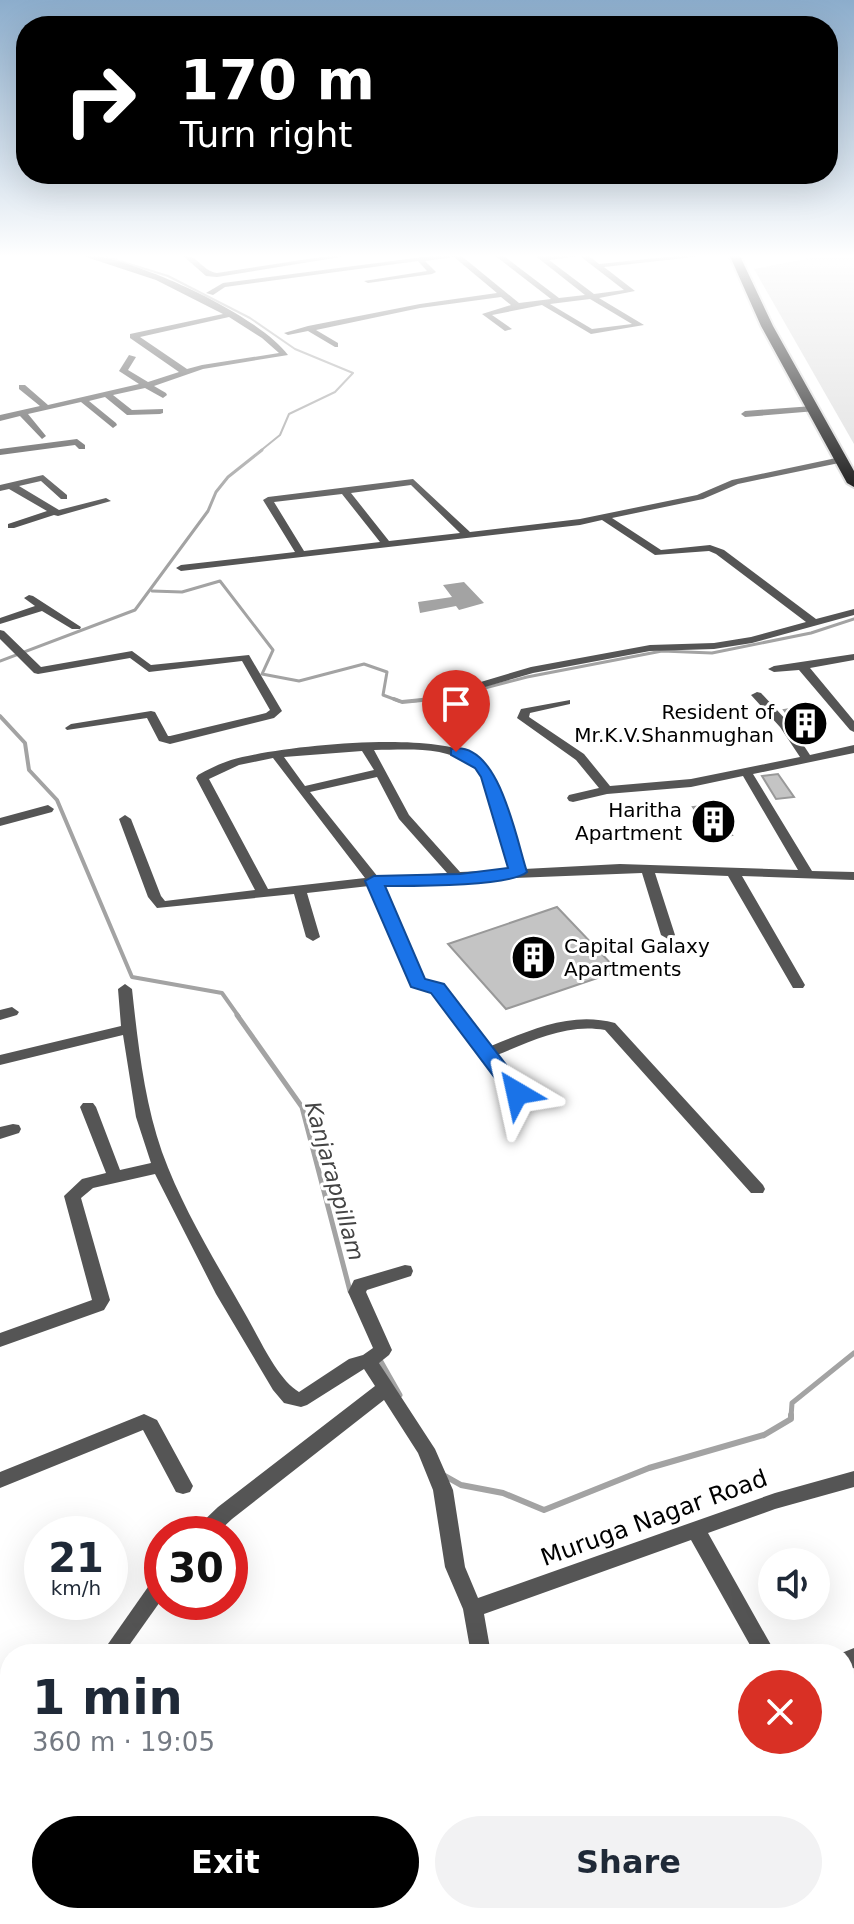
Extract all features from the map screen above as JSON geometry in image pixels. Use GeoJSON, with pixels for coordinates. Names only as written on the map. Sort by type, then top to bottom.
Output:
{"type":"FeatureCollection","features":[{"type":"Feature","properties":{"kind":"main road"},"geometry":{"type":"LineString","coordinates":[[777,344],[813,409],[847,461]]}},
{"type":"Feature","properties":{"kind":"main road"},"geometry":{"type":"LineString","coordinates":[[786,344],[847,461],[854,483]]}},
{"type":"Feature","properties":{"kind":"street"},"geometry":{"type":"LineString","coordinates":[[144,344],[185,372]]}},
{"type":"Feature","properties":{"kind":"street"},"geometry":{"type":"LineString","coordinates":[[0,418],[149,385],[185,372],[284,355],[273,344]]}},
{"type":"Feature","properties":{"kind":"street"},"geometry":{"type":"LineString","coordinates":[[132,357],[123,371],[163,395]]}},
{"type":"Feature","properties":{"kind":"street"},"geometry":{"type":"LineString","coordinates":[[22,387],[48,409]]}},
{"type":"Feature","properties":{"kind":"street"},"geometry":{"type":"LineString","coordinates":[[106,394],[130,413],[160,411]]}},
{"type":"Feature","properties":{"kind":"street"},"geometry":{"type":"LineString","coordinates":[[83,400],[113,425]]}},
{"type":"Feature","properties":{"kind":"street"},"geometry":{"type":"LineString","coordinates":[[745,414],[813,409]]}},
{"type":"Feature","properties":{"kind":"street"},"geometry":{"type":"LineString","coordinates":[[23,414],[42,436]]}},
{"type":"Feature","properties":{"kind":"street"},"geometry":{"type":"LineString","coordinates":[[0,452],[27,451],[75,442],[82,447]]}},
{"type":"Feature","properties":{"kind":"street"},"geometry":{"type":"LineString","coordinates":[[181,568],[603,517],[700,497],[735,482],[847,461]]}},
{"type":"Feature","properties":{"kind":"street"},"geometry":{"type":"LineString","coordinates":[[5,486],[43,478],[64,497]]}},
{"type":"Feature","properties":{"kind":"street"},"geometry":{"type":"LineString","coordinates":[[302,555],[268,500],[343,489],[417,483],[468,535]]}},
{"type":"Feature","properties":{"kind":"street"},"geometry":{"type":"LineString","coordinates":[[5,486],[55,511],[69,512],[106,501]]}},
{"type":"Feature","properties":{"kind":"street"},"geometry":{"type":"LineString","coordinates":[[343,489],[387,545]]}},
{"type":"Feature","properties":{"kind":"street"},"geometry":{"type":"LineString","coordinates":[[11,526],[55,511]]}},
{"type":"Feature","properties":{"kind":"street"},"geometry":{"type":"LineString","coordinates":[[603,517],[659,553],[710,548],[720,552],[816,624]]}},
{"type":"Feature","properties":{"kind":"street"},"geometry":{"type":"LineString","coordinates":[[29,598],[76,627]]}},
{"type":"Feature","properties":{"kind":"street"},"geometry":{"type":"LineString","coordinates":[[0,621],[43,607]]}},
{"type":"Feature","properties":{"kind":"street"},"geometry":{"type":"LineString","coordinates":[[478,686],[531,670],[650,648],[726,644],[816,624],[854,612]]}},
{"type":"Feature","properties":{"kind":"street"},"geometry":{"type":"LineString","coordinates":[[0,633],[38,671],[125,654],[136,656],[149,669],[245,657],[276,711],[270,716],[170,740],[163,738],[151,714],[71,728]]}},
{"type":"Feature","properties":{"kind":"street"},"geometry":{"type":"LineString","coordinates":[[774,669],[854,657]]}},
{"type":"Feature","properties":{"kind":"street"},"geometry":{"type":"LineString","coordinates":[[802,666],[854,728]]}},
{"type":"Feature","properties":{"kind":"street"},"geometry":{"type":"LineString","coordinates":[[757,695],[785,725],[807,759]]}},
{"type":"Feature","properties":{"kind":"street"},"geometry":{"type":"LineString","coordinates":[[566,702],[525,711],[523,718],[584,761],[607,790]]}},
{"type":"Feature","properties":{"kind":"street"},"geometry":{"type":"LineString","coordinates":[[366,747],[403,816],[460,880]]}},
{"type":"Feature","properties":{"kind":"street"},"geometry":{"type":"LineString","coordinates":[[263,893],[202,778],[232,765],[277,755],[366,747],[440,749],[480,765],[489,777],[518,872]]}},
{"type":"Feature","properties":{"kind":"street"},"geometry":{"type":"LineString","coordinates":[[573,798],[607,790],[691,783],[854,749]]}},
{"type":"Feature","properties":{"kind":"street"},"geometry":{"type":"LineString","coordinates":[[277,755],[374,881],[417,983],[437,988],[517,1093]]}},
{"type":"Feature","properties":{"kind":"street"},"geometry":{"type":"LineString","coordinates":[[302,790],[381,772]]}},
{"type":"Feature","properties":{"kind":"street"},"geometry":{"type":"LineString","coordinates":[[747,773],[807,874]]}},
{"type":"Feature","properties":{"kind":"street"},"geometry":{"type":"LineString","coordinates":[[0,822],[48,809]]}},
{"type":"Feature","properties":{"kind":"street"},"geometry":{"type":"LineString","coordinates":[[125,819],[155,897],[162,905],[374,881],[460,880],[518,872],[647,869],[854,876]]}},
{"type":"Feature","properties":{"kind":"street"},"geometry":{"type":"LineString","coordinates":[[647,869],[668,935]]}},
{"type":"Feature","properties":{"kind":"street"},"geometry":{"type":"LineString","coordinates":[[732,871],[798,985]]}},
{"type":"Feature","properties":{"kind":"street"},"geometry":{"type":"LineString","coordinates":[[300,890],[313,937]]}},
{"type":"Feature","properties":{"kind":"street"},"geometry":{"type":"LineString","coordinates":[[125,989],[129,1029],[149,1133],[160,1167],[247,1333],[290,1398],[301,1400],[355,1364],[375,1356]]}},
{"type":"Feature","properties":{"kind":"street"},"geometry":{"type":"LineString","coordinates":[[488,1053],[576,1023],[593,1021],[610,1026],[757,1189]]}},
{"type":"Feature","properties":{"kind":"street"},"geometry":{"type":"LineString","coordinates":[[0,1060],[129,1029]]}},
{"type":"Feature","properties":{"kind":"street"},"geometry":{"type":"LineString","coordinates":[[88,1107],[115,1177]]}},
{"type":"Feature","properties":{"kind":"street"},"geometry":{"type":"LineString","coordinates":[[0,1340],[98,1305],[101,1300],[90,1251],[72,1204],[72,1196],[81,1185],[160,1167]]}},
{"type":"Feature","properties":{"kind":"street"},"geometry":{"type":"LineString","coordinates":[[405,1271],[360,1285],[357,1292],[386,1388],[426,1449],[443,1490],[455,1567],[473,1609],[479,1644]]}},
{"type":"Feature","properties":{"kind":"street"},"geometry":{"type":"LineString","coordinates":[[222,1516],[386,1388]]}},
{"type":"Feature","properties":{"kind":"street"},"geometry":{"type":"LineString","coordinates":[[0,1480],[144,1422],[150,1425],[183,1486]]}},
{"type":"Feature","properties":{"kind":"street","name":"Muruga Nagar Road"},"geometry":{"type":"LineString","coordinates":[[473,1609],[696,1530],[854,1479]]}},
{"type":"Feature","properties":{"kind":"street"},"geometry":{"type":"LineString","coordinates":[[696,1530],[760,1644]]}},
{"type":"Feature","properties":{"kind":"street"},"geometry":{"type":"LineString","coordinates":[[118,1644],[144,1608]]}},
{"type":"Feature","properties":{"kind":"shaded area"},"geometry":{"type":"Polygon","coordinates":[[[797,344],[854,344],[854,444],[797,344]]]}},
{"type":"Feature","properties":{"kind":"shaded area"},"geometry":{"type":"Polygon","coordinates":[[[464,582],[484,603],[459,610],[456,606],[420,613],[418,602],[452,597],[443,585],[464,582]]]}},
{"type":"Feature","properties":{"kind":"building","name":"Resident of Mr.K.V.Shanmughan"},"geometry":{"type":"Polygon","coordinates":[[[784,710],[804,710],[823,728],[801,733],[784,710]]]}},
{"type":"Feature","properties":{"kind":"building"},"geometry":{"type":"Polygon","coordinates":[[[778,774],[794,797],[776,799],[762,776],[778,774]]]}},
{"type":"Feature","properties":{"kind":"building","name":"Haritha Apartment"},"geometry":{"type":"Polygon","coordinates":[[[710,805],[732,835],[715,838],[693,807],[710,805]]]}},
{"type":"Feature","properties":{"kind":"building","name":"Capital Galaxy Apartments"},"geometry":{"type":"Polygon","coordinates":[[[557,907],[618,971],[506,1009],[448,944],[557,907]]]}},
{"type":"Feature","properties":{"kind":"waterway","name":"Kanjarappillam"},"geometry":{"type":"LineString","coordinates":[[259,452],[280,435],[289,414],[335,392],[353,373],[287,344]]}},
{"type":"Feature","properties":{"kind":"waterway","name":"Kanjarappillam"},"geometry":{"type":"LineString","coordinates":[[0,661],[135,610],[208,511],[216,492],[228,477],[262,450]]}},
{"type":"Feature","properties":{"kind":"waterway"},"geometry":{"type":"LineString","coordinates":[[152,591],[182,592],[220,581],[273,650],[262,674],[299,681],[364,664],[387,672],[383,695],[399,701]]}},
{"type":"Feature","properties":{"kind":"waterway"},"geometry":{"type":"LineString","coordinates":[[425,700],[662,651],[712,653],[811,633],[854,619]]}},
{"type":"Feature","properties":{"kind":"waterway"},"geometry":{"type":"LineString","coordinates":[[394,699],[402,702],[425,700]]}},
{"type":"Feature","properties":{"kind":"waterway"},"geometry":{"type":"LineString","coordinates":[[425,700],[432,699]]}},
{"type":"Feature","properties":{"kind":"waterway"},"geometry":{"type":"LineString","coordinates":[[413,701],[425,700]]}},
{"type":"Feature","properties":{"kind":"waterway","name":"Kanjarappillam"},"geometry":{"type":"LineString","coordinates":[[0,716],[25,743],[29,770],[57,800],[132,977],[222,993],[239,1017]]}},
{"type":"Feature","properties":{"kind":"waterway","name":"Kanjarappillam"},"geometry":{"type":"LineString","coordinates":[[237,1015],[302,1107],[350,1291]]}},
{"type":"Feature","properties":{"kind":"waterway"},"geometry":{"type":"LineString","coordinates":[[791,1417],[792,1403],[854,1353]]}},
{"type":"Feature","properties":{"kind":"waterway","name":"Kanjarappillam"},"geometry":{"type":"LineString","coordinates":[[379,1358],[400,1395]]}},
{"type":"Feature","properties":{"kind":"waterway"},"geometry":{"type":"LineString","coordinates":[[445,1476],[461,1485],[503,1493],[544,1510],[649,1468],[764,1435],[791,1417]]}},
{"type":"Feature","properties":{"kind":"place","name":"Resident of Mr.K.V.Shanmughan"},"geometry":{"type":"Point","coordinates":[805,724]}},
{"type":"Feature","properties":{"kind":"place","name":"Haritha Apartment"},"geometry":{"type":"Point","coordinates":[713,821]}},
{"type":"Feature","properties":{"kind":"place","name":"Capital Galaxy Apartments"},"geometry":{"type":"Point","coordinates":[533,958]}},
{"type":"Feature","properties":{"kind":"route"},"geometry":{"type":"LineString","coordinates":[[456,752],[480,765],[489,777],[518,872],[460,880],[374,881],[417,983],[437,988],[517,1093]]}}]}
